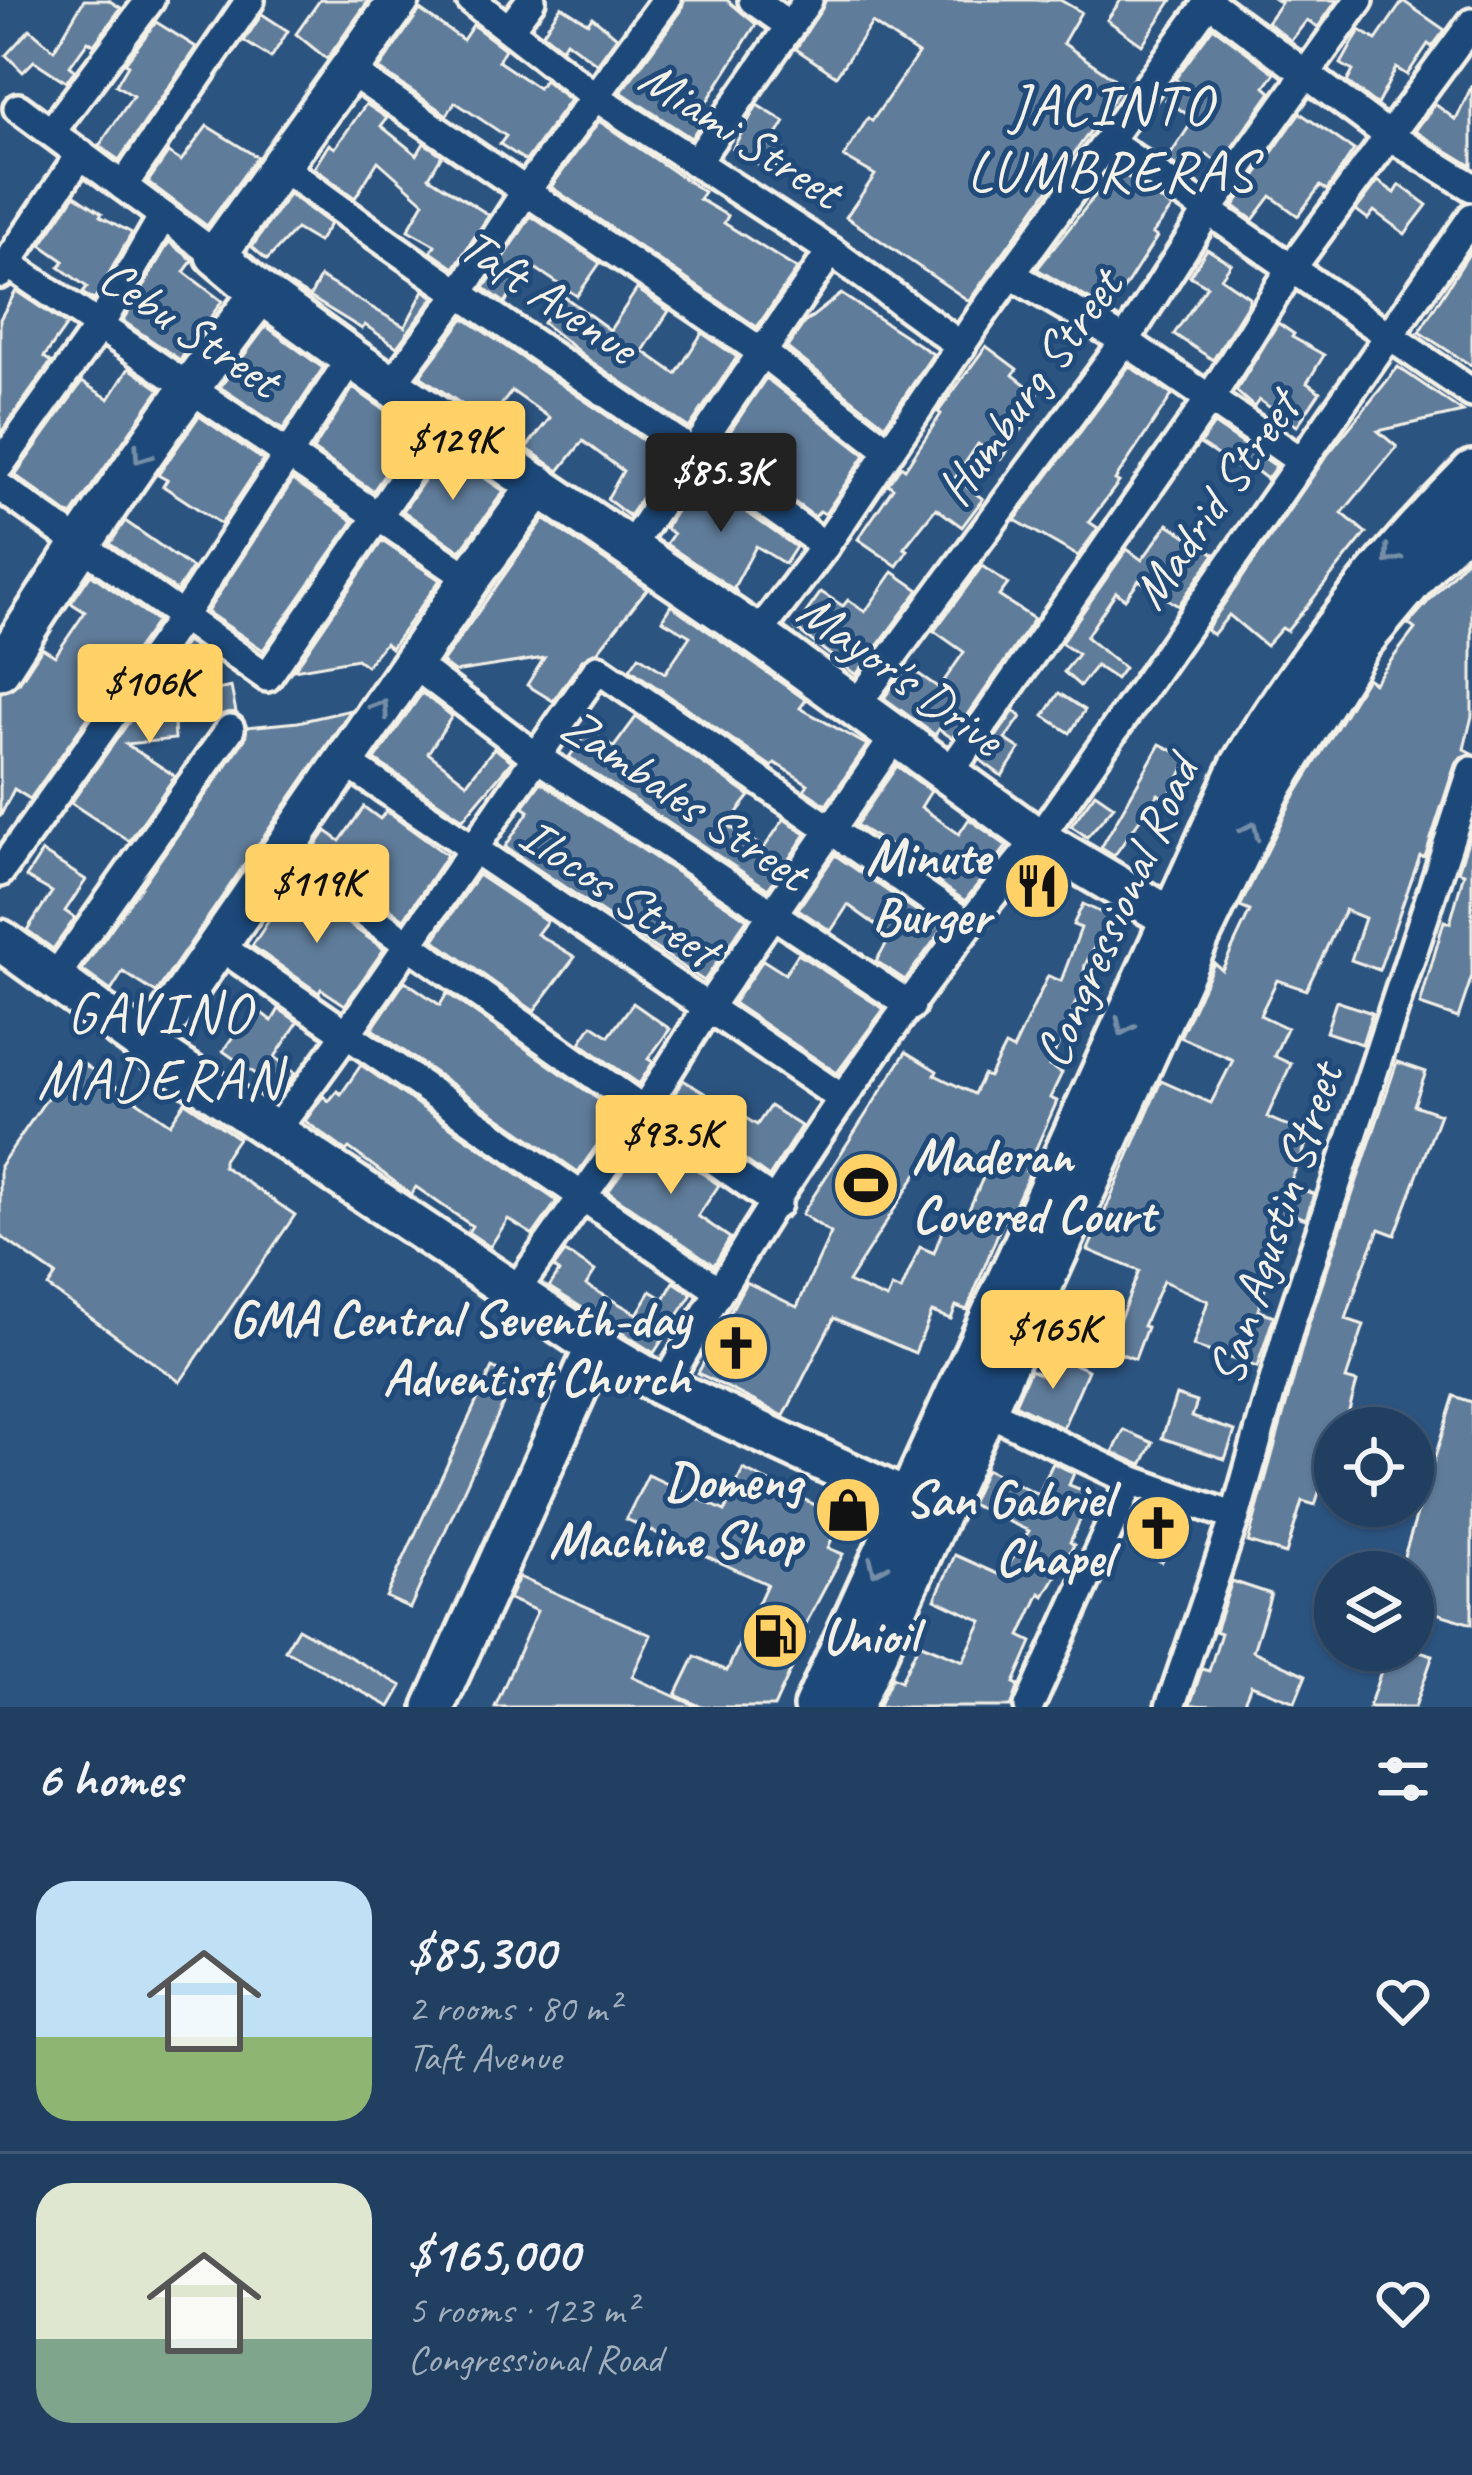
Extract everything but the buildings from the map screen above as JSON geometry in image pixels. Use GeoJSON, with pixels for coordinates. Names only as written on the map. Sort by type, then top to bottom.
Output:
{"type":"FeatureCollection","features":[{"type":"Feature","properties":{"kind":"street"},"geometry":{"type":"LineString","coordinates":[[51,132],[150,0]]}},
{"type":"Feature","properties":{"kind":"street"},"geometry":{"type":"LineString","coordinates":[[123,187],[250,0]]}},
{"type":"Feature","properties":{"kind":"street"},"geometry":{"type":"LineString","coordinates":[[18,108],[216,255],[399,0]]}},
{"type":"Feature","properties":{"kind":"street","name":"Miami Street"},"geometry":{"type":"LineString","coordinates":[[471,0],[594,95],[832,251],[961,346]]}},
{"type":"Feature","properties":{"kind":"street"},"geometry":{"type":"LineString","coordinates":[[509,29],[531,0]]}},
{"type":"Feature","properties":{"kind":"street"},"geometry":{"type":"LineString","coordinates":[[391,385],[459,294],[525,191],[666,0]]}},
{"type":"Feature","properties":{"kind":"street"},"geometry":{"type":"LineString","coordinates":[[753,0],[790,26]]}},
{"type":"Feature","properties":{"kind":"street"},"geometry":{"type":"LineString","coordinates":[[696,162],[808,0]]}},
{"type":"Feature","properties":{"kind":"street","name":"Humburg Street"},"geometry":{"type":"LineString","coordinates":[[854,707],[1125,341],[1208,212],[1358,0]]}},
{"type":"Feature","properties":{"kind":"street"},"geometry":{"type":"LineString","coordinates":[[757,635],[825,546],[961,346],[1209,1],[1388,135],[1472,187]]}},
{"type":"Feature","properties":{"kind":"street"},"geometry":{"type":"LineString","coordinates":[[947,776],[1211,398],[1291,269],[1472,22]]}},
{"type":"Feature","properties":{"kind":"street"},"geometry":{"type":"LineString","coordinates":[[350,71],[763,353],[888,450]]}},
{"type":"Feature","properties":{"kind":"street"},"geometry":{"type":"LineString","coordinates":[[1109,142],[1472,393]]}},
{"type":"Feature","properties":{"kind":"street"},"geometry":{"type":"LineString","coordinates":[[4,268],[81,154]]}},
{"type":"Feature","properties":{"kind":"street","name":"Taft Avenue"},"geometry":{"type":"LineString","coordinates":[[280,165],[825,546]]}},
{"type":"Feature","properties":{"kind":"street"},"geometry":{"type":"LineString","coordinates":[[0,465],[100,325],[163,216]]}},
{"type":"Feature","properties":{"kind":"street","name":"Madrid Street"},"geometry":{"type":"LineString","coordinates":[[1037,838],[1472,218]]}},
{"type":"Feature","properties":{"kind":"street"},"geometry":{"type":"LineString","coordinates":[[630,548],[832,251]]}},
{"type":"Feature","properties":{"kind":"street","name":"Mayor's Drive"},"geometry":{"type":"LineString","coordinates":[[216,255],[351,358],[757,635],[947,776],[1037,838],[1186,928]]}},
{"type":"Feature","properties":{"kind":"street","name":"Cebu Street"},"geometry":{"type":"LineString","coordinates":[[4,268],[100,325],[470,579]]}},
{"type":"Feature","properties":{"kind":"street"},"geometry":{"type":"LineString","coordinates":[[1012,275],[1125,341],[1301,461]]}},
{"type":"Feature","properties":{"kind":"street"},"geometry":{"type":"LineString","coordinates":[[0,669],[189,386],[261,293]]}},
{"type":"Feature","properties":{"kind":"street"},"geometry":{"type":"LineString","coordinates":[[0,872],[182,617],[351,358]]}},
{"type":"Feature","properties":{"kind":"street"},"geometry":{"type":"LineString","coordinates":[[0,487],[267,677],[444,420]]}},
{"type":"Feature","properties":{"kind":"street","name":"Congressional Road"},"geometry":{"type":"LineString","coordinates":[[852,1707],[923,1508],[987,1411],[1186,928],[1240,767],[1336,620],[1409,534],[1472,472]]}},
{"type":"Feature","properties":{"kind":"street"},"geometry":{"type":"LineString","coordinates":[[148,1046],[539,485]]}},
{"type":"Feature","properties":{"kind":"street","name":"Congressional Road"},"geometry":{"type":"LineString","coordinates":[[814,1707],[923,1508],[1186,928],[1360,644],[1433,557],[1472,519]]}},
{"type":"Feature","properties":{"kind":"street","name":"Zambales Street"},"geometry":{"type":"LineString","coordinates":[[412,663],[535,756],[911,1006]]}},
{"type":"Feature","properties":{"kind":"street"},"geometry":{"type":"LineString","coordinates":[[275,1131],[348,1037],[598,669],[967,924]]}},
{"type":"Feature","properties":{"kind":"street"},"geometry":{"type":"LineString","coordinates":[[53,980],[230,729]]}},
{"type":"Feature","properties":{"kind":"street"},"geometry":{"type":"LineString","coordinates":[[514,1293],[643,1112],[706,1009],[894,738]]}},
{"type":"Feature","properties":{"kind":"street","name":"Ilocos Street"},"geometry":{"type":"LineString","coordinates":[[344,761],[843,1099]]}},
{"type":"Feature","properties":{"kind":"street","name":"San Agustin Street"},"geometry":{"type":"LineString","coordinates":[[1170,1707],[1472,771]]}},
{"type":"Feature","properties":{"kind":"street"},"geometry":{"type":"LineString","coordinates":[[664,1387],[718,1290],[843,1099],[967,924],[1037,838]]}},
{"type":"Feature","properties":{"kind":"street"},"geometry":{"type":"LineString","coordinates":[[280,854],[777,1204]]}},
{"type":"Feature","properties":{"kind":"street"},"geometry":{"type":"LineString","coordinates":[[0,940],[148,1046],[596,1347],[664,1387],[923,1508]]}},
{"type":"Feature","properties":{"kind":"street"},"geometry":{"type":"LineString","coordinates":[[218,945],[718,1290]]}},
{"type":"Feature","properties":{"kind":"street"},"geometry":{"type":"LineString","coordinates":[[434,1707],[596,1347]]}},
{"type":"Feature","properties":{"kind":"street"},"geometry":{"type":"LineString","coordinates":[[987,1411],[1131,1480],[1235,1517]]}},
{"type":"Feature","properties":{"kind":"street"},"geometry":{"type":"LineString","coordinates":[[1029,1707],[1131,1480]]}},
{"type":"Feature","properties":{"kind":"place","name":"Minute Burger"},"geometry":{"type":"Point","coordinates":[1037,886]}},
{"type":"Feature","properties":{"kind":"place","name":"Maderan Covered Court"},"geometry":{"type":"Point","coordinates":[866,1185]}},
{"type":"Feature","properties":{"kind":"place","name":"GMA Central Seventh-day Adventist Church"},"geometry":{"type":"Point","coordinates":[736,1348]}},
{"type":"Feature","properties":{"kind":"place","name":"Domeng Machine Shop"},"geometry":{"type":"Point","coordinates":[848,1510]}},
{"type":"Feature","properties":{"kind":"place","name":"San Gabriel Chapel"},"geometry":{"type":"Point","coordinates":[1158,1528]}},
{"type":"Feature","properties":{"kind":"place","name":"Unioil"},"geometry":{"type":"Point","coordinates":[775,1636]}},
{"type":"Feature","properties":{"kind":"district","name":"JACINTO LUMBRERAS"},"geometry":{"type":"Point","coordinates":[1112,138]}},
{"type":"Feature","properties":{"kind":"district","name":"GAVINO MADERAN"},"geometry":{"type":"Point","coordinates":[160,1046]}}]}
